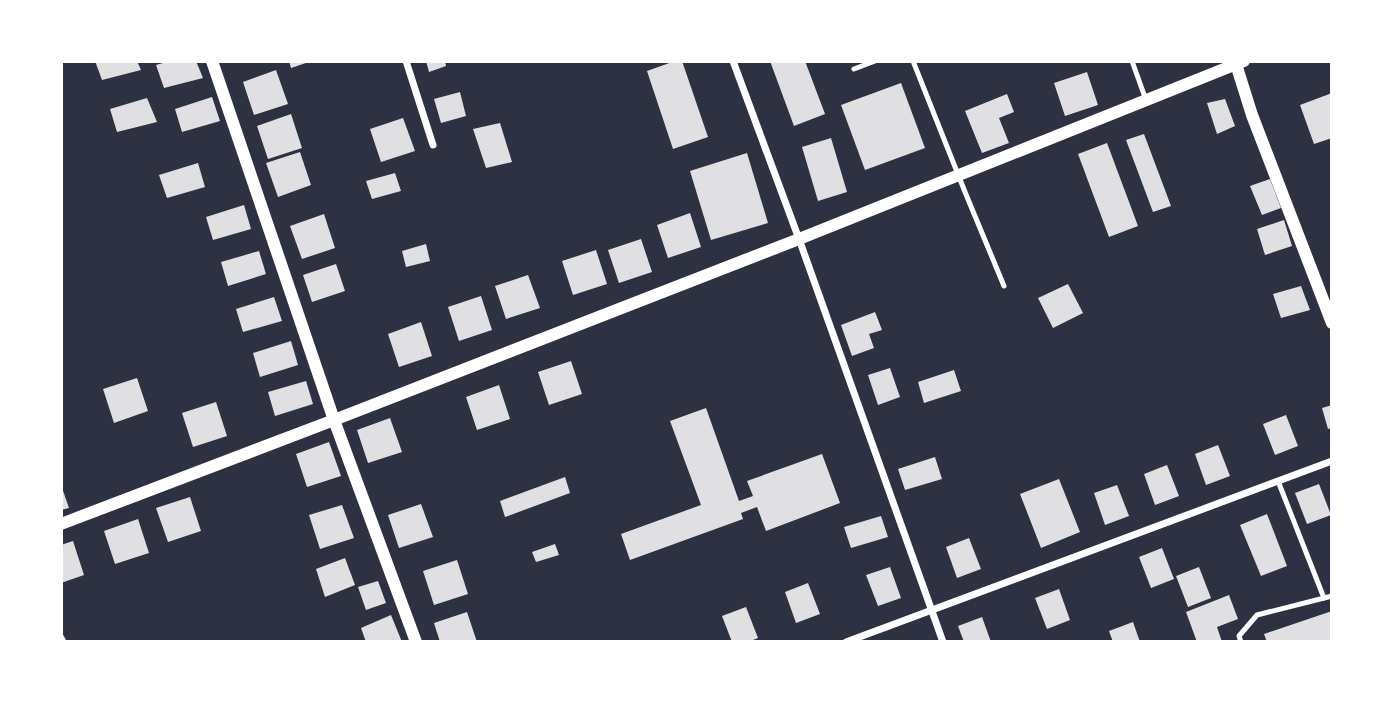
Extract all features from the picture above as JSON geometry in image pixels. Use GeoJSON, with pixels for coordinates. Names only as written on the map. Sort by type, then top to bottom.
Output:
{"type":"FeatureCollection","features":[{"type":"Feature","properties":{"kind":"street"},"geometry":{"type":"LineString","coordinates":[[212,61],[334,420],[416,642]]}},
{"type":"Feature","properties":{"kind":"street"},"geometry":{"type":"LineString","coordinates":[[406,61],[433,145]]}},
{"type":"Feature","properties":{"kind":"street"},"geometry":{"type":"LineString","coordinates":[[733,61],[943,642]]}},
{"type":"Feature","properties":{"kind":"street"},"geometry":{"type":"LineString","coordinates":[[61,524],[799,239],[1238,62],[1252,115],[1332,323]]}},
{"type":"Feature","properties":{"kind":"street"},"geometry":{"type":"LineString","coordinates":[[846,642],[1332,461]]}},
{"type":"Feature","properties":{"kind":"lane"},"geometry":{"type":"LineString","coordinates":[[853,69],[875,61]]}},
{"type":"Feature","properties":{"kind":"lane"},"geometry":{"type":"LineString","coordinates":[[913,61],[1004,286]]}},
{"type":"Feature","properties":{"kind":"lane"},"geometry":{"type":"LineString","coordinates":[[1132,61],[1146,100]]}},
{"type":"Feature","properties":{"kind":"lane"},"geometry":{"type":"LineString","coordinates":[[1279,481],[1324,598]]}},
{"type":"Feature","properties":{"kind":"lane"},"geometry":{"type":"LineString","coordinates":[[1241,642],[1239,636],[1257,615],[1332,596]]}},
{"type":"Feature","properties":{"kind":"building"},"geometry":{"type":"Polygon","coordinates":[[[95,61],[137,61],[141,70],[102,80],[95,61]]]}},
{"type":"Feature","properties":{"kind":"building"},"geometry":{"type":"Polygon","coordinates":[[[170,61],[196,61],[203,78],[164,88],[156,65],[170,61]]]}},
{"type":"Feature","properties":{"kind":"building"},"geometry":{"type":"Polygon","coordinates":[[[289,61],[309,61],[309,62],[291,68],[289,61]]]}},
{"type":"Feature","properties":{"kind":"building"},"geometry":{"type":"Polygon","coordinates":[[[426,61],[445,61],[446,66],[429,72],[426,61]]]}},
{"type":"Feature","properties":{"kind":"building"},"geometry":{"type":"Polygon","coordinates":[[[682,61],[708,137],[673,149],[647,71],[682,61]]]}},
{"type":"Feature","properties":{"kind":"building"},"geometry":{"type":"Polygon","coordinates":[[[770,61],[805,61],[825,114],[794,126],[770,61]]]}},
{"type":"Feature","properties":{"kind":"building"},"geometry":{"type":"Polygon","coordinates":[[[276,70],[288,104],[254,115],[243,82],[276,70]]]}},
{"type":"Feature","properties":{"kind":"building"},"geometry":{"type":"Polygon","coordinates":[[[1087,72],[1098,105],[1065,116],[1054,83],[1087,72]]]}},
{"type":"Feature","properties":{"kind":"building"},"geometry":{"type":"Polygon","coordinates":[[[901,83],[925,148],[865,170],[841,105],[901,83]]]}},
{"type":"Feature","properties":{"kind":"building"},"geometry":{"type":"Polygon","coordinates":[[[460,92],[466,116],[441,123],[434,99],[460,92]]]}},
{"type":"Feature","properties":{"kind":"building"},"geometry":{"type":"Polygon","coordinates":[[[1332,93],[1332,138],[1314,144],[1300,105],[1332,93]]]}},
{"type":"Feature","properties":{"kind":"building"},"geometry":{"type":"Polygon","coordinates":[[[1007,94],[1014,112],[999,118],[1009,143],[982,153],[965,111],[1007,94]]]}},
{"type":"Feature","properties":{"kind":"building"},"geometry":{"type":"Polygon","coordinates":[[[212,97],[220,121],[182,132],[175,109],[212,97]]]}},
{"type":"Feature","properties":{"kind":"building"},"geometry":{"type":"Polygon","coordinates":[[[147,98],[157,122],[117,132],[110,109],[147,98]]]}},
{"type":"Feature","properties":{"kind":"building"},"geometry":{"type":"Polygon","coordinates":[[[1225,99],[1235,126],[1217,134],[1207,103],[1225,99]]]}},
{"type":"Feature","properties":{"kind":"building"},"geometry":{"type":"Polygon","coordinates":[[[291,114],[302,148],[268,159],[257,126],[291,114]]]}},
{"type":"Feature","properties":{"kind":"building"},"geometry":{"type":"Polygon","coordinates":[[[403,118],[415,151],[381,162],[370,129],[403,118]]]}},
{"type":"Feature","properties":{"kind":"building"},"geometry":{"type":"Polygon","coordinates":[[[500,123],[512,162],[486,168],[473,129],[500,123]]]}},
{"type":"Feature","properties":{"kind":"building"},"geometry":{"type":"Polygon","coordinates":[[[1144,134],[1171,206],[1153,212],[1126,140],[1144,134]]]}},
{"type":"Feature","properties":{"kind":"building"},"geometry":{"type":"Polygon","coordinates":[[[831,138],[847,192],[818,201],[802,147],[831,138]]]}},
{"type":"Feature","properties":{"kind":"building"},"geometry":{"type":"Polygon","coordinates":[[[1107,143],[1138,226],[1109,237],[1078,154],[1107,143]]]}},
{"type":"Feature","properties":{"kind":"building"},"geometry":{"type":"Polygon","coordinates":[[[300,152],[311,185],[278,197],[266,163],[300,152]]]}},
{"type":"Feature","properties":{"kind":"building"},"geometry":{"type":"Polygon","coordinates":[[[747,153],[768,223],[711,240],[690,171],[747,153]]]}},
{"type":"Feature","properties":{"kind":"building"},"geometry":{"type":"Polygon","coordinates":[[[198,163],[205,187],[167,198],[159,175],[198,163]]]}},
{"type":"Feature","properties":{"kind":"building"},"geometry":{"type":"Polygon","coordinates":[[[395,173],[401,191],[372,199],[366,181],[395,173]]]}},
{"type":"Feature","properties":{"kind":"building"},"geometry":{"type":"Polygon","coordinates":[[[1270,179],[1281,208],[1262,215],[1250,186],[1270,179]]]}},
{"type":"Feature","properties":{"kind":"building"},"geometry":{"type":"Polygon","coordinates":[[[244,205],[251,229],[213,240],[206,217],[244,205]]]}},
{"type":"Feature","properties":{"kind":"building"},"geometry":{"type":"Polygon","coordinates":[[[690,213],[701,247],[668,258],[657,225],[690,213]]]}},
{"type":"Feature","properties":{"kind":"building"},"geometry":{"type":"Polygon","coordinates":[[[324,214],[335,248],[302,259],[290,226],[324,214]]]}},
{"type":"Feature","properties":{"kind":"building"},"geometry":{"type":"Polygon","coordinates":[[[1284,220],[1292,246],[1265,255],[1257,229],[1284,220]]]}},
{"type":"Feature","properties":{"kind":"building"},"geometry":{"type":"Polygon","coordinates":[[[641,239],[652,272],[619,283],[608,250],[641,239]]]}},
{"type":"Feature","properties":{"kind":"building"},"geometry":{"type":"Polygon","coordinates":[[[426,244],[430,261],[406,267],[402,251],[426,244]]]}},
{"type":"Feature","properties":{"kind":"building"},"geometry":{"type":"Polygon","coordinates":[[[596,250],[607,284],[573,295],[562,261],[596,250]]]}},
{"type":"Feature","properties":{"kind":"building"},"geometry":{"type":"Polygon","coordinates":[[[259,251],[266,274],[228,286],[221,262],[259,251]]]}},
{"type":"Feature","properties":{"kind":"building"},"geometry":{"type":"Polygon","coordinates":[[[336,264],[345,291],[312,302],[303,275],[336,264]]]}},
{"type":"Feature","properties":{"kind":"building"},"geometry":{"type":"Polygon","coordinates":[[[528,275],[540,308],[506,319],[495,286],[528,275]]]}},
{"type":"Feature","properties":{"kind":"building"},"geometry":{"type":"Polygon","coordinates":[[[1068,284],[1083,313],[1053,328],[1038,298],[1068,284]]]}},
{"type":"Feature","properties":{"kind":"building"},"geometry":{"type":"Polygon","coordinates":[[[1301,286],[1310,310],[1281,318],[1273,294],[1301,286]]]}},
{"type":"Feature","properties":{"kind":"building"},"geometry":{"type":"Polygon","coordinates":[[[481,296],[492,330],[459,341],[448,307],[481,296]]]}},
{"type":"Feature","properties":{"kind":"building"},"geometry":{"type":"Polygon","coordinates":[[[274,297],[282,321],[243,332],[236,309],[274,297]]]}},
{"type":"Feature","properties":{"kind":"building"},"geometry":{"type":"Polygon","coordinates":[[[875,312],[882,330],[869,334],[874,348],[852,356],[841,325],[875,312]]]}},
{"type":"Feature","properties":{"kind":"building"},"geometry":{"type":"Polygon","coordinates":[[[421,322],[432,356],[399,367],[388,334],[421,322]]]}},
{"type":"Feature","properties":{"kind":"building"},"geometry":{"type":"Polygon","coordinates":[[[291,341],[298,365],[260,377],[253,353],[291,341]]]}},
{"type":"Feature","properties":{"kind":"building"},"geometry":{"type":"Polygon","coordinates":[[[571,361],[582,394],[549,405],[538,372],[571,361]]]}},
{"type":"Feature","properties":{"kind":"building"},"geometry":{"type":"Polygon","coordinates":[[[890,368],[900,397],[878,405],[868,375],[890,368]]]}},
{"type":"Feature","properties":{"kind":"building"},"geometry":{"type":"Polygon","coordinates":[[[954,370],[961,391],[924,403],[918,382],[954,370]]]}},
{"type":"Feature","properties":{"kind":"building"},"geometry":{"type":"Polygon","coordinates":[[[137,378],[148,411],[114,423],[103,389],[137,378]]]}},
{"type":"Feature","properties":{"kind":"building"},"geometry":{"type":"Polygon","coordinates":[[[306,381],[313,404],[275,416],[268,392],[306,381]]]}},
{"type":"Feature","properties":{"kind":"building"},"geometry":{"type":"Polygon","coordinates":[[[499,385],[510,419],[477,430],[466,397],[499,385]]]}},
{"type":"Feature","properties":{"kind":"building"},"geometry":{"type":"Polygon","coordinates":[[[216,402],[227,436],[193,447],[182,413],[216,402]]]}},
{"type":"Feature","properties":{"kind":"building"},"geometry":{"type":"Polygon","coordinates":[[[1332,405],[1332,428],[1328,429],[1322,408],[1332,405]]]}},
{"type":"Feature","properties":{"kind":"building"},"geometry":{"type":"Polygon","coordinates":[[[706,408],[739,501],[753,496],[747,481],[822,454],[840,503],[766,531],[757,507],[741,513],[743,519],[630,560],[621,534],[701,505],[670,421],[706,408]]]}},
{"type":"Feature","properties":{"kind":"building"},"geometry":{"type":"Polygon","coordinates":[[[1286,415],[1298,446],[1275,455],[1263,424],[1286,415]]]}},
{"type":"Feature","properties":{"kind":"building"},"geometry":{"type":"Polygon","coordinates":[[[390,418],[402,452],[368,463],[357,430],[390,418]]]}},
{"type":"Feature","properties":{"kind":"building"},"geometry":{"type":"Polygon","coordinates":[[[329,442],[341,476],[307,487],[296,454],[329,442]]]}},
{"type":"Feature","properties":{"kind":"building"},"geometry":{"type":"Polygon","coordinates":[[[1218,445],[1230,476],[1206,485],[1195,454],[1218,445]]]}},
{"type":"Feature","properties":{"kind":"building"},"geometry":{"type":"Polygon","coordinates":[[[935,457],[942,479],[905,490],[898,469],[935,457]]]}},
{"type":"Feature","properties":{"kind":"building"},"geometry":{"type":"Polygon","coordinates":[[[1167,465],[1179,496],[1155,505],[1144,474],[1167,465]]]}},
{"type":"Feature","properties":{"kind":"building"},"geometry":{"type":"Polygon","coordinates":[[[565,477],[570,493],[505,517],[500,501],[565,477]]]}},
{"type":"Feature","properties":{"kind":"building"},"geometry":{"type":"Polygon","coordinates":[[[1059,479],[1080,532],[1041,548],[1020,494],[1059,479]]]}},
{"type":"Feature","properties":{"kind":"building"},"geometry":{"type":"Polygon","coordinates":[[[1319,484],[1331,515],[1307,524],[1295,493],[1319,484]]]}},
{"type":"Feature","properties":{"kind":"building"},"geometry":{"type":"Polygon","coordinates":[[[61,485],[69,508],[61,510],[61,485]]]}},
{"type":"Feature","properties":{"kind":"building"},"geometry":{"type":"Polygon","coordinates":[[[1117,485],[1129,516],[1105,525],[1094,493],[1117,485]]]}},
{"type":"Feature","properties":{"kind":"building"},"geometry":{"type":"Polygon","coordinates":[[[190,497],[201,531],[168,542],[156,508],[190,497]]]}},
{"type":"Feature","properties":{"kind":"building"},"geometry":{"type":"Polygon","coordinates":[[[421,504],[433,537],[399,548],[388,515],[421,504]]]}},
{"type":"Feature","properties":{"kind":"building"},"geometry":{"type":"Polygon","coordinates":[[[342,505],[354,538],[320,549],[309,515],[342,505]]]}},
{"type":"Feature","properties":{"kind":"building"},"geometry":{"type":"Polygon","coordinates":[[[1267,514],[1287,566],[1261,576],[1240,525],[1267,514]]]}},
{"type":"Feature","properties":{"kind":"building"},"geometry":{"type":"Polygon","coordinates":[[[881,516],[888,537],[851,548],[844,527],[881,516]]]}},
{"type":"Feature","properties":{"kind":"building"},"geometry":{"type":"Polygon","coordinates":[[[138,519],[149,553],[115,564],[104,531],[138,519]]]}},
{"type":"Feature","properties":{"kind":"building"},"geometry":{"type":"Polygon","coordinates":[[[969,538],[981,569],[957,578],[946,547],[969,538]]]}},
{"type":"Feature","properties":{"kind":"building"},"geometry":{"type":"Polygon","coordinates":[[[73,541],[84,575],[61,583],[61,545],[73,541]]]}},
{"type":"Feature","properties":{"kind":"building"},"geometry":{"type":"Polygon","coordinates":[[[555,544],[559,555],[536,562],[532,552],[555,544]]]}},
{"type":"Feature","properties":{"kind":"building"},"geometry":{"type":"Polygon","coordinates":[[[1162,548],[1174,579],[1151,588],[1139,557],[1162,548]]]}},
{"type":"Feature","properties":{"kind":"building"},"geometry":{"type":"Polygon","coordinates":[[[345,558],[355,585],[325,597],[316,569],[345,558]]]}},
{"type":"Feature","properties":{"kind":"building"},"geometry":{"type":"Polygon","coordinates":[[[457,560],[468,594],[434,605],[423,571],[457,560]]]}},
{"type":"Feature","properties":{"kind":"building"},"geometry":{"type":"Polygon","coordinates":[[[890,567],[901,598],[878,606],[866,575],[890,567]]]}},
{"type":"Feature","properties":{"kind":"building"},"geometry":{"type":"Polygon","coordinates":[[[1199,567],[1211,598],[1188,607],[1176,576],[1199,567]]]}},
{"type":"Feature","properties":{"kind":"building"},"geometry":{"type":"Polygon","coordinates":[[[378,581],[386,603],[366,610],[358,587],[378,581]]]}},
{"type":"Feature","properties":{"kind":"building"},"geometry":{"type":"Polygon","coordinates":[[[808,583],[820,614],[796,623],[785,592],[808,583]]]}},
{"type":"Feature","properties":{"kind":"building"},"geometry":{"type":"Polygon","coordinates":[[[1059,589],[1070,620],[1047,629],[1035,598],[1059,589]]]}},
{"type":"Feature","properties":{"kind":"building"},"geometry":{"type":"Polygon","coordinates":[[[1229,595],[1238,619],[1217,627],[1222,642],[1197,642],[1186,612],[1229,595]]]}},
{"type":"Feature","properties":{"kind":"building"},"geometry":{"type":"Polygon","coordinates":[[[746,607],[758,638],[748,642],[732,642],[722,616],[746,607]]]}},
{"type":"Feature","properties":{"kind":"building"},"geometry":{"type":"Polygon","coordinates":[[[1332,611],[1332,642],[1267,642],[1264,634],[1332,611]]]}},
{"type":"Feature","properties":{"kind":"building"},"geometry":{"type":"Polygon","coordinates":[[[467,612],[477,642],[440,642],[434,623],[467,612]]]}},
{"type":"Feature","properties":{"kind":"building"},"geometry":{"type":"Polygon","coordinates":[[[391,615],[402,642],[366,642],[361,628],[391,615]]]}},
{"type":"Feature","properties":{"kind":"building"},"geometry":{"type":"Polygon","coordinates":[[[982,617],[991,642],[964,642],[958,626],[982,617]]]}},
{"type":"Feature","properties":{"kind":"building"},"geometry":{"type":"Polygon","coordinates":[[[1133,622],[1140,642],[1113,642],[1109,631],[1133,622]]]}}]}
